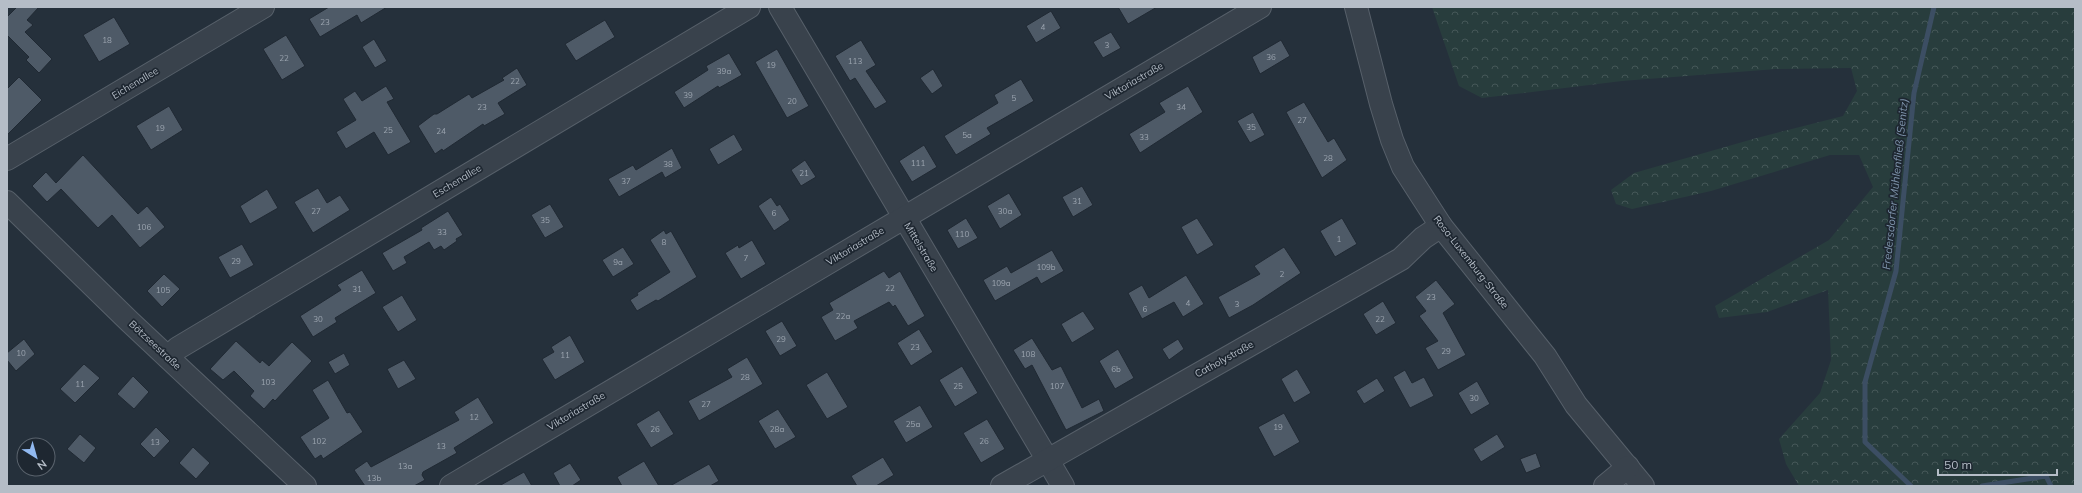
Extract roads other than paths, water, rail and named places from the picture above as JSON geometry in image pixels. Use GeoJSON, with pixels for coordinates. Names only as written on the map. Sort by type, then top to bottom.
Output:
{"type":"FeatureCollection","features":[{"type":"Feature","properties":{"kind":"street","name":"Eichenallee"},"geometry":{"type":"LineString","coordinates":[[7,159],[263,7]]}},
{"type":"Feature","properties":{"kind":"street","name":"Eschenallee"},"geometry":{"type":"LineString","coordinates":[[168,357],[178,348],[749,7]]}},
{"type":"Feature","properties":{"kind":"street","name":"Mittelstraße"},"geometry":{"type":"LineString","coordinates":[[780,7],[1063,486]]}},
{"type":"Feature","properties":{"kind":"street","name":"Viktoriastraße"},"geometry":{"type":"LineString","coordinates":[[451,486],[1260,7]]}},
{"type":"Feature","properties":{"kind":"street","name":"Rosa-Luxemburg-Straße"},"geometry":{"type":"LineString","coordinates":[[1356,7],[1392,140],[1403,167],[1441,226],[1545,356],[1591,425],[1643,486]]}},
{"type":"Feature","properties":{"kind":"street","name":"Bötzseestraße"},"geometry":{"type":"LineString","coordinates":[[7,202],[305,486]]}},
{"type":"Feature","properties":{"kind":"street","name":"Catholystraße"},"geometry":{"type":"LineString","coordinates":[[1002,486],[1047,459],[1401,259],[1423,238],[1441,226]]}},
{"type":"Feature","properties":{"kind":"street"},"geometry":{"type":"LineString","coordinates":[[1605,486],[1628,467]]}},
{"type":"Feature","properties":{"kind":"waterway","name":"Fredersdorfer Mühlenfließ (Senitz)"},"geometry":{"type":"LineString","coordinates":[[1911,486],[1865,442],[1865,382],[1896,271],[1914,93],[1934,7]]}},
{"type":"Feature","properties":{"kind":"waterway","name":"Fredersdorfer Mühlenfließ (Senitz)"},"geometry":{"type":"LineString","coordinates":[[1982,486],[2046,476],[2051,486]]}}]}
